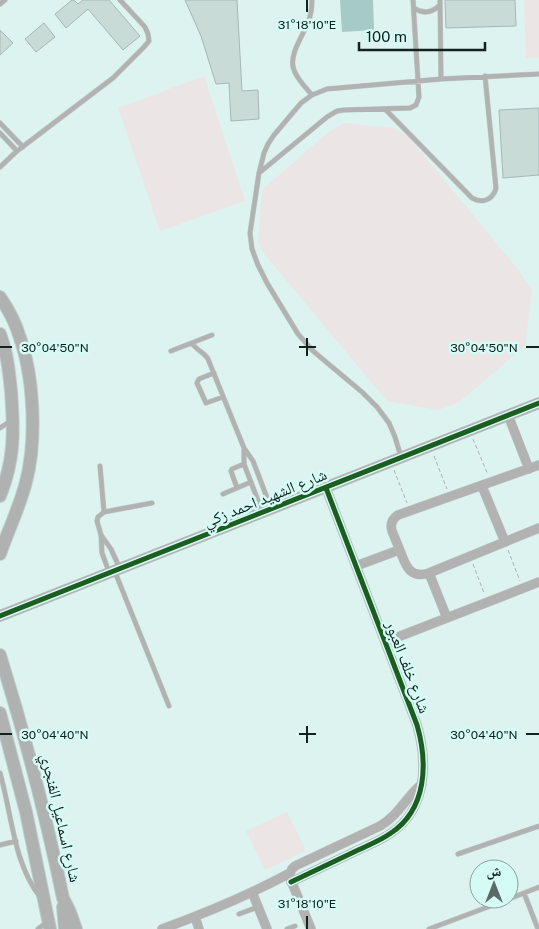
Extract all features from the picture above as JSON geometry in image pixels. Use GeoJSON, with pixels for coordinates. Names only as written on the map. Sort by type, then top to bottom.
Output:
{"type":"FeatureCollection","features":[{"type":"Feature","properties":{"kind":"main road"},"geometry":{"type":"LineString","coordinates":[[0,297],[15,324],[25,353],[32,411],[32,429],[30,457],[25,484],[0,554]]}},
{"type":"Feature","properties":{"kind":"main road"},"geometry":{"type":"LineString","coordinates":[[0,334],[7,357],[13,418],[10,463],[7,480],[0,496]]}},
{"type":"Feature","properties":{"kind":"main road","name":"شارع اسماعيل الفنجري"},"geometry":{"type":"LineString","coordinates":[[0,655],[35,775],[62,898],[70,912],[76,929]]}},
{"type":"Feature","properties":{"kind":"main road","name":"شارع اسماعيل الفنجري"},"geometry":{"type":"LineString","coordinates":[[0,713],[24,804],[49,925]]}},
{"type":"Feature","properties":{"kind":"main road"},"geometry":{"type":"LineString","coordinates":[[62,898],[65,929]]}},
{"type":"Feature","properties":{"kind":"street","name":"شارع الشهيد احمد زكي"},"geometry":{"type":"LineString","coordinates":[[0,616],[539,403]]}},
{"type":"Feature","properties":{"kind":"street"},"geometry":{"type":"LineString","coordinates":[[508,416],[529,469]]}},
{"type":"Feature","properties":{"kind":"street"},"geometry":{"type":"LineString","coordinates":[[539,466],[410,511],[395,517],[390,525],[408,570],[420,575],[539,528]]}},
{"type":"Feature","properties":{"kind":"street"},"geometry":{"type":"LineString","coordinates":[[482,486],[505,542]]}},
{"type":"Feature","properties":{"kind":"street","name":"شارع خلف العبور"},"geometry":{"type":"LineString","coordinates":[[162,929],[291,878],[292,869],[295,866],[384,824],[396,814],[422,784],[423,762],[419,733],[326,488]]}},
{"type":"Feature","properties":{"kind":"street"},"geometry":{"type":"LineString","coordinates":[[356,566],[399,550]]}},
{"type":"Feature","properties":{"kind":"street"},"geometry":{"type":"LineString","coordinates":[[429,573],[447,618]]}},
{"type":"Feature","properties":{"kind":"street"},"geometry":{"type":"LineString","coordinates":[[385,642],[539,582]]}},
{"type":"Feature","properties":{"kind":"street"},"geometry":{"type":"LineString","coordinates":[[291,878],[311,929]]}},
{"type":"Feature","properties":{"kind":"street"},"geometry":{"type":"LineString","coordinates":[[252,892],[267,929]]}},
{"type":"Feature","properties":{"kind":"street"},"geometry":{"type":"LineString","coordinates":[[195,917],[200,929]]}},
{"type":"Feature","properties":{"kind":"lane"},"geometry":{"type":"LineString","coordinates":[[0,4],[5,0]]}},
{"type":"Feature","properties":{"kind":"lane"},"geometry":{"type":"LineString","coordinates":[[0,167],[17,151],[113,78],[144,48],[149,41],[145,27],[120,0]]}},
{"type":"Feature","properties":{"kind":"lane"},"geometry":{"type":"LineString","coordinates":[[312,0],[312,11],[296,49],[293,70],[312,95]]}},
{"type":"Feature","properties":{"kind":"lane"},"geometry":{"type":"LineString","coordinates":[[259,174],[332,114],[344,110],[410,108],[416,105],[418,100],[418,81],[413,0]]}},
{"type":"Feature","properties":{"kind":"lane"},"geometry":{"type":"LineString","coordinates":[[414,8],[426,12],[434,10],[440,2]]}},
{"type":"Feature","properties":{"kind":"lane"},"geometry":{"type":"LineString","coordinates":[[440,2],[441,79]]}},
{"type":"Feature","properties":{"kind":"lane"},"geometry":{"type":"LineString","coordinates":[[396,460],[395,438],[389,423],[370,399],[313,351],[298,334],[258,265],[252,249],[250,233],[264,153],[274,135],[296,108],[312,95],[327,90],[441,79],[539,74]]}},
{"type":"Feature","properties":{"kind":"lane"},"geometry":{"type":"LineString","coordinates":[[385,108],[472,198],[479,201],[487,200],[493,196],[496,188],[486,76]]}},
{"type":"Feature","properties":{"kind":"lane"},"geometry":{"type":"LineString","coordinates":[[0,123],[23,147]]}},
{"type":"Feature","properties":{"kind":"lane"},"geometry":{"type":"LineString","coordinates":[[0,133],[17,151]]}},
{"type":"Feature","properties":{"kind":"lane"},"geometry":{"type":"LineString","coordinates":[[171,351],[212,335]]}},
{"type":"Feature","properties":{"kind":"lane"},"geometry":{"type":"LineString","coordinates":[[192,343],[196,349],[207,357],[244,448],[253,461],[267,511]]}},
{"type":"Feature","properties":{"kind":"lane"},"geometry":{"type":"LineString","coordinates":[[214,373],[198,378],[197,383],[206,403],[223,397]]}},
{"type":"Feature","properties":{"kind":"lane"},"geometry":{"type":"LineString","coordinates":[[0,428],[13,418]]}},
{"type":"Feature","properties":{"kind":"lane"},"geometry":{"type":"LineString","coordinates":[[244,448],[244,464],[251,482],[267,511]]}},
{"type":"Feature","properties":{"kind":"lane"},"geometry":{"type":"LineString","coordinates":[[237,488],[231,471],[244,464]]}},
{"type":"Feature","properties":{"kind":"lane"},"geometry":{"type":"LineString","coordinates":[[100,466],[104,512]]}},
{"type":"Feature","properties":{"kind":"lane"},"geometry":{"type":"LineString","coordinates":[[222,494],[251,482]]}},
{"type":"Feature","properties":{"kind":"lane"},"geometry":{"type":"LineString","coordinates":[[115,571],[102,553],[101,535],[97,519],[104,512],[152,503]]}},
{"type":"Feature","properties":{"kind":"lane"},"geometry":{"type":"LineString","coordinates":[[101,535],[112,549],[115,571],[169,706]]}},
{"type":"Feature","properties":{"kind":"lane"},"geometry":{"type":"LineString","coordinates":[[0,773],[24,868],[32,886],[45,904]]}},
{"type":"Feature","properties":{"kind":"lane"},"geometry":{"type":"LineString","coordinates":[[458,854],[539,826]]}},
{"type":"Feature","properties":{"kind":"lane"},"geometry":{"type":"LineString","coordinates":[[0,845],[16,841]]}},
{"type":"Feature","properties":{"kind":"lane"},"geometry":{"type":"LineString","coordinates":[[519,895],[539,887]]}},
{"type":"Feature","properties":{"kind":"lane"},"geometry":{"type":"LineString","coordinates":[[524,893],[538,929]]}},
{"type":"Feature","properties":{"kind":"lane"},"geometry":{"type":"LineString","coordinates":[[239,914],[258,907]]}},
{"type":"Feature","properties":{"kind":"lane"},"geometry":{"type":"LineString","coordinates":[[429,929],[482,909]]}},
{"type":"Feature","properties":{"kind":"lane"},"geometry":{"type":"LineString","coordinates":[[38,929],[49,925]]}},
{"type":"Feature","properties":{"kind":"lane"},"geometry":{"type":"LineString","coordinates":[[287,929],[295,926]]}},
{"type":"Feature","properties":{"kind":"path"},"geometry":{"type":"LineString","coordinates":[[470,431],[491,482]]}},
{"type":"Feature","properties":{"kind":"path"},"geometry":{"type":"LineString","coordinates":[[431,446],[450,497]]}},
{"type":"Feature","properties":{"kind":"path"},"geometry":{"type":"LineString","coordinates":[[396,460],[410,511]]}},
{"type":"Feature","properties":{"kind":"path"},"geometry":{"type":"LineString","coordinates":[[505,542],[523,588]]}},
{"type":"Feature","properties":{"kind":"path"},"geometry":{"type":"LineString","coordinates":[[470,556],[487,602]]}},
{"type":"Feature","properties":{"kind":"shaded area"},"geometry":{"type":"Polygon","coordinates":[[[524,0],[539,0],[539,58],[526,58],[524,0]]]}},
{"type":"Feature","properties":{"kind":"shaded area"},"geometry":{"type":"Polygon","coordinates":[[[204,76],[245,201],[160,231],[118,108],[204,76]]]}},
{"type":"Feature","properties":{"kind":"shaded area"},"geometry":{"type":"Polygon","coordinates":[[[344,123],[395,128],[408,136],[520,272],[532,290],[525,346],[458,403],[438,410],[387,401],[260,249],[258,241],[262,190],[327,133],[344,123]]]}},
{"type":"Feature","properties":{"kind":"shaded area"},"geometry":{"type":"Polygon","coordinates":[[[287,812],[306,851],[265,870],[246,831],[287,812]]]}},
{"type":"Feature","properties":{"kind":"water"},"geometry":{"type":"Polygon","coordinates":[[[340,0],[373,0],[374,30],[342,32],[340,0]]]}},
{"type":"Feature","properties":{"kind":"building"},"geometry":{"type":"Polygon","coordinates":[[[72,0],[78,4],[83,0],[109,0],[140,36],[123,50],[88,9],[66,28],[55,14],[72,0]]]}},
{"type":"Feature","properties":{"kind":"building"},"geometry":{"type":"Polygon","coordinates":[[[185,0],[237,0],[242,91],[258,90],[259,119],[231,121],[229,83],[216,84],[201,36],[185,0]]]}},
{"type":"Feature","properties":{"kind":"building"},"geometry":{"type":"Polygon","coordinates":[[[445,0],[515,0],[516,26],[446,28],[445,0]]]}},
{"type":"Feature","properties":{"kind":"building"},"geometry":{"type":"Polygon","coordinates":[[[44,23],[55,37],[36,52],[25,39],[44,23]]]}},
{"type":"Feature","properties":{"kind":"building"},"geometry":{"type":"Polygon","coordinates":[[[0,30],[13,43],[0,55],[0,30]]]}},
{"type":"Feature","properties":{"kind":"building"},"geometry":{"type":"Polygon","coordinates":[[[539,108],[539,175],[503,178],[499,110],[539,108]]]}},
{"type":"Feature","properties":{"kind":"cycle path"},"geometry":{"type":"LineString","coordinates":[[0,616],[539,403]]}},
{"type":"Feature","properties":{"kind":"cycle path"},"geometry":{"type":"LineString","coordinates":[[291,882],[391,833],[403,823],[412,811],[422,784],[423,755],[417,725],[326,488]]}}]}
